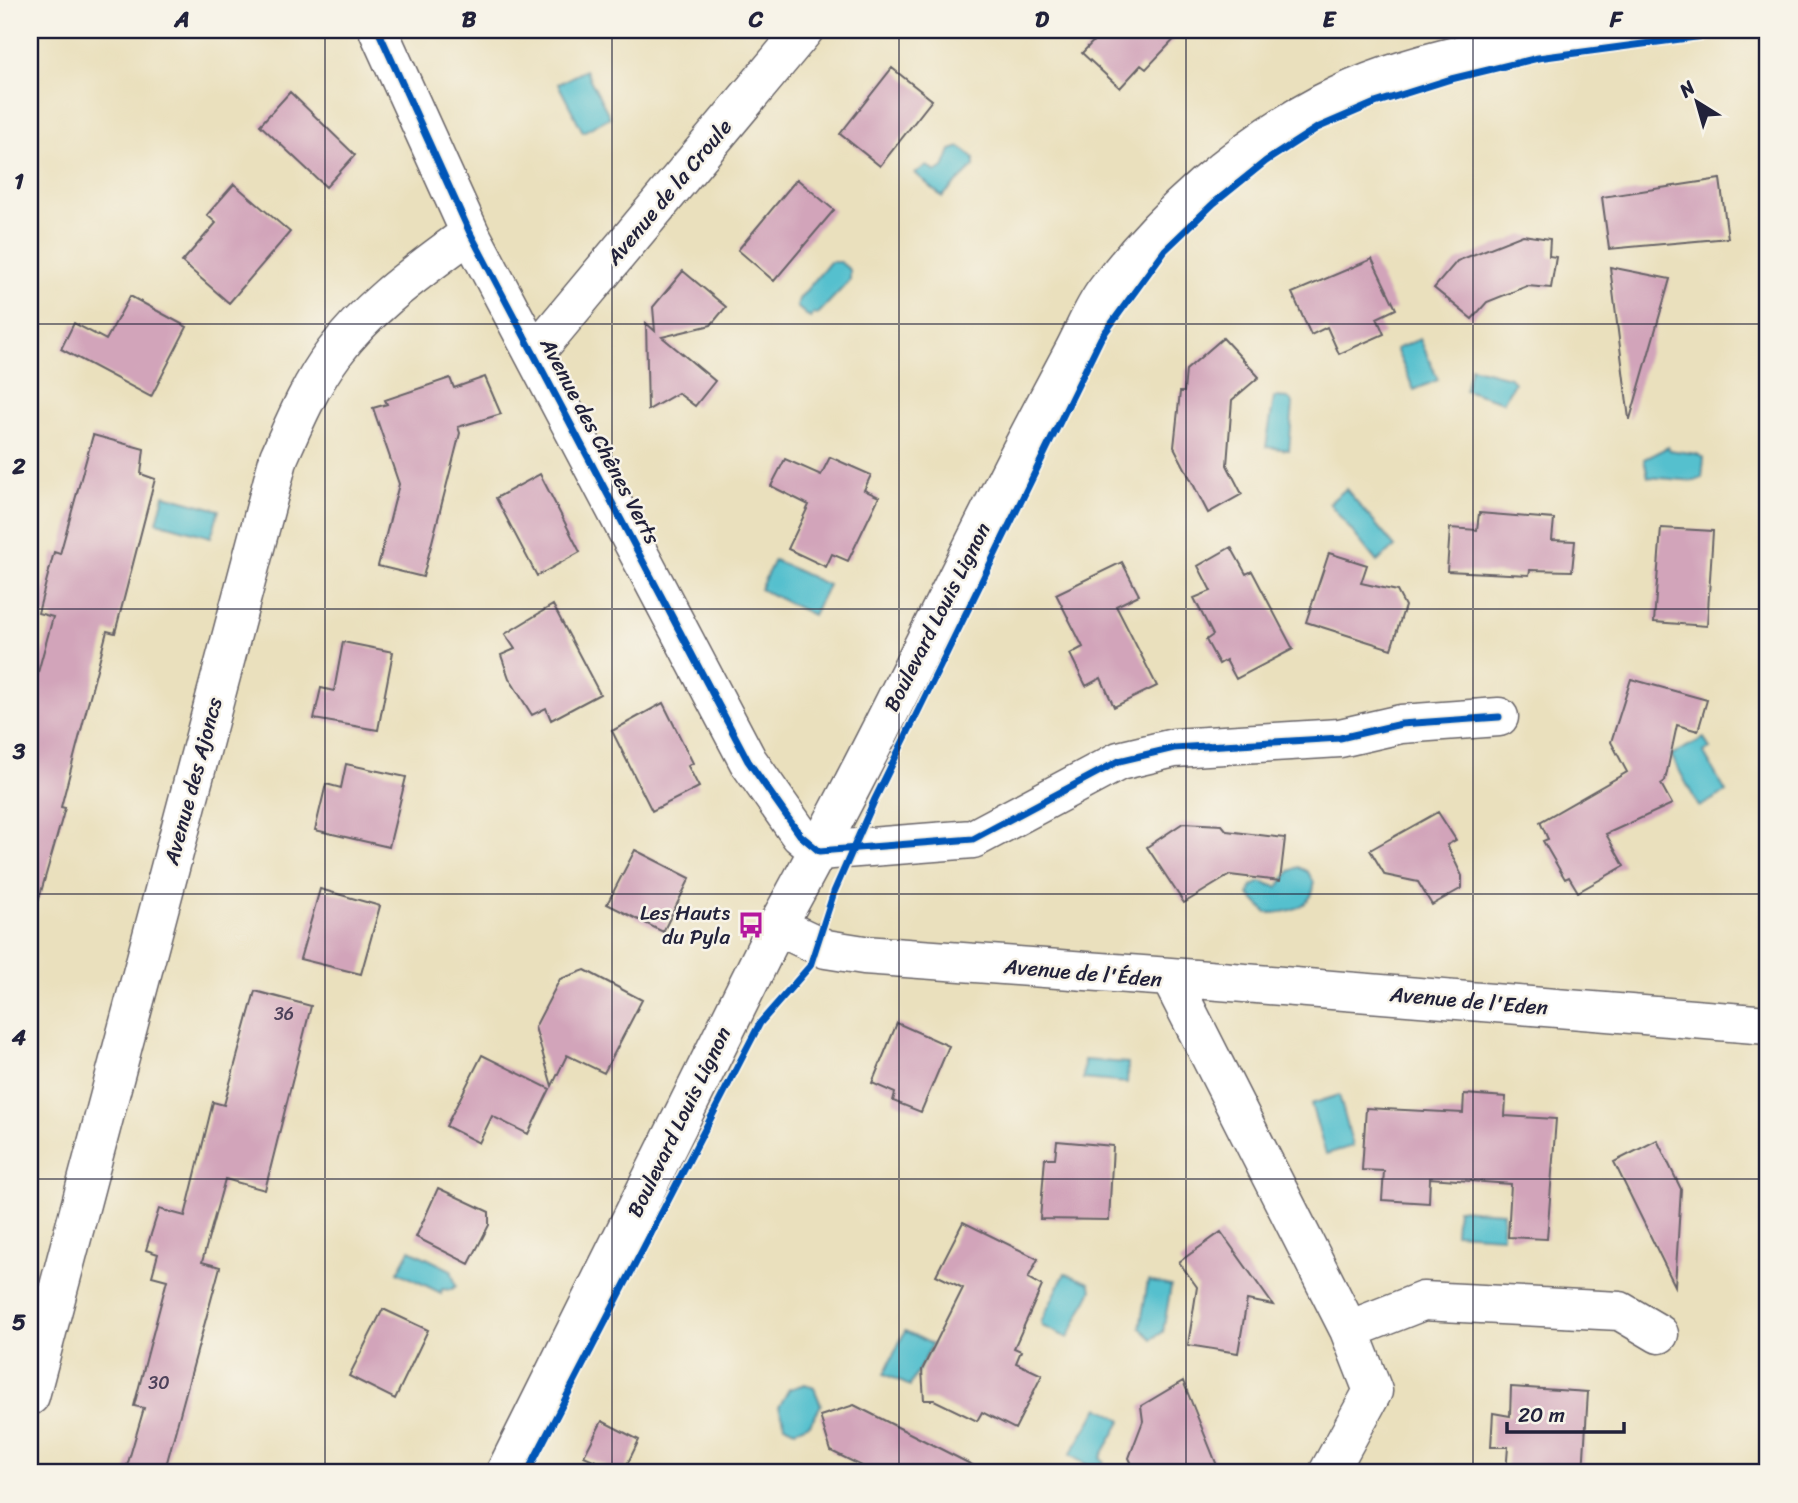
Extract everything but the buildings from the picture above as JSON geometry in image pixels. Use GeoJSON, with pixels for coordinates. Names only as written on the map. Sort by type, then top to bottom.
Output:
{"type":"FeatureCollection","features":[{"type":"Feature","properties":{"kind":"street","name":"Avenue des Chênes Verts"},"geometry":{"type":"LineString","coordinates":[[378,30],[470,233],[748,761],[800,835],[819,851]]}},
{"type":"Feature","properties":{"kind":"street","name":"Avenue de la Croule"},"geometry":{"type":"LineString","coordinates":[[534,354],[804,30]]}},
{"type":"Feature","properties":{"kind":"street","name":"Boulevard Louis Lignon"},"geometry":{"type":"LineString","coordinates":[[505,1473],[777,926],[819,851],[1020,452],[1104,293],[1160,229],[1197,192],[1271,135],[1324,103],[1360,87],[1433,62],[1485,49],[1615,30]]}},
{"type":"Feature","properties":{"kind":"street","name":"Avenue des Ajoncs"},"geometry":{"type":"LineString","coordinates":[[30,1396],[279,457],[307,395],[334,352],[384,298],[470,233]]}},
{"type":"Feature","properties":{"kind":"street"},"geometry":{"type":"LineString","coordinates":[[819,851],[973,839],[1119,761],[1174,748],[1340,738],[1401,724],[1499,717]]}},
{"type":"Feature","properties":{"kind":"street","name":"Avenue de l'Éden"},"geometry":{"type":"LineString","coordinates":[[777,926],[826,949],[864,955],[1170,977],[1349,1330],[1373,1391],[1328,1473]]}},
{"type":"Feature","properties":{"kind":"street","name":"Avenue de l'Eden"},"geometry":{"type":"LineString","coordinates":[[1170,977],[1768,1026]]}},
{"type":"Feature","properties":{"kind":"street"},"geometry":{"type":"LineString","coordinates":[[1349,1330],[1423,1301],[1620,1311],[1659,1334]]}},
{"type":"Feature","properties":{"kind":"water"},"geometry":{"type":"Polygon","coordinates":[[[585,70],[610,117],[583,132],[558,84],[585,70]]]}},
{"type":"Feature","properties":{"kind":"water"},"geometry":{"type":"Polygon","coordinates":[[[960,147],[974,158],[974,166],[942,197],[915,173],[927,166],[936,172],[944,168],[951,150],[960,147]]]}},
{"type":"Feature","properties":{"kind":"water"},"geometry":{"type":"Polygon","coordinates":[[[830,262],[840,262],[850,270],[850,280],[817,315],[814,313],[810,318],[797,307],[799,299],[830,262]]]}},
{"type":"Feature","properties":{"kind":"water"},"geometry":{"type":"Polygon","coordinates":[[[1420,339],[1438,380],[1414,390],[1396,349],[1420,339]]]}},
{"type":"Feature","properties":{"kind":"water"},"geometry":{"type":"Polygon","coordinates":[[[1471,367],[1510,377],[1514,383],[1503,402],[1465,390],[1471,367]]]}},
{"type":"Feature","properties":{"kind":"water"},"geometry":{"type":"Polygon","coordinates":[[[1274,397],[1288,398],[1293,403],[1289,450],[1266,447],[1274,397]]]}},
{"type":"Feature","properties":{"kind":"water"},"geometry":{"type":"Polygon","coordinates":[[[1668,447],[1669,450],[1697,454],[1704,458],[1702,478],[1695,481],[1648,477],[1644,459],[1668,447]]]}},
{"type":"Feature","properties":{"kind":"water"},"geometry":{"type":"Polygon","coordinates":[[[1346,489],[1395,547],[1377,562],[1329,503],[1346,489]]]}},
{"type":"Feature","properties":{"kind":"water"},"geometry":{"type":"Polygon","coordinates":[[[164,495],[219,510],[211,537],[157,522],[164,495]]]}},
{"type":"Feature","properties":{"kind":"water"},"geometry":{"type":"Polygon","coordinates":[[[774,560],[828,585],[813,615],[760,589],[774,560]]]}},
{"type":"Feature","properties":{"kind":"water"},"geometry":{"type":"Polygon","coordinates":[[[1704,738],[1710,749],[1703,752],[1726,792],[1699,807],[1671,755],[1704,738]]]}},
{"type":"Feature","properties":{"kind":"water"},"geometry":{"type":"Polygon","coordinates":[[[1298,867],[1308,872],[1314,883],[1309,898],[1298,907],[1267,913],[1249,895],[1252,886],[1261,882],[1278,887],[1290,871],[1298,867]]]}},
{"type":"Feature","properties":{"kind":"water"},"geometry":{"type":"Polygon","coordinates":[[[1084,1060],[1128,1063],[1127,1083],[1083,1079],[1084,1060]]]}},
{"type":"Feature","properties":{"kind":"water"},"geometry":{"type":"Polygon","coordinates":[[[1339,1095],[1353,1146],[1326,1154],[1311,1104],[1339,1095]]]}},
{"type":"Feature","properties":{"kind":"water"},"geometry":{"type":"Polygon","coordinates":[[[1457,1209],[1503,1212],[1502,1236],[1455,1233],[1457,1209]]]}},
{"type":"Feature","properties":{"kind":"water"},"geometry":{"type":"Polygon","coordinates":[[[410,1250],[451,1270],[456,1286],[451,1290],[442,1289],[441,1293],[398,1272],[410,1250]]]}},
{"type":"Feature","properties":{"kind":"water"},"geometry":{"type":"Polygon","coordinates":[[[1065,1273],[1089,1283],[1092,1290],[1068,1338],[1042,1326],[1041,1322],[1065,1273]]]}},
{"type":"Feature","properties":{"kind":"water"},"geometry":{"type":"Polygon","coordinates":[[[1148,1281],[1171,1286],[1163,1332],[1152,1339],[1140,1328],[1148,1281]]]}},
{"type":"Feature","properties":{"kind":"water"},"geometry":{"type":"Polygon","coordinates":[[[905,1331],[932,1344],[910,1386],[884,1374],[905,1331]]]}},
{"type":"Feature","properties":{"kind":"water"},"geometry":{"type":"Polygon","coordinates":[[[805,1384],[814,1388],[821,1405],[810,1424],[795,1430],[785,1425],[779,1407],[789,1389],[805,1384]]]}},
{"type":"Feature","properties":{"kind":"water"},"geometry":{"type":"Polygon","coordinates":[[[1099,1407],[1122,1420],[1100,1458],[1104,1461],[1099,1472],[1070,1455],[1099,1407]]]}},
{"type":"Feature","properties":{"kind":"cycle path"},"geometry":{"type":"LineString","coordinates":[[378,30],[470,233],[748,761],[800,835],[819,851],[973,839],[1119,761],[1174,748],[1340,738],[1401,724],[1499,717]]}},
{"type":"Feature","properties":{"kind":"cycle path"},"geometry":{"type":"LineString","coordinates":[[527,1473],[760,1023],[810,966],[834,892],[875,799],[1101,338],[1165,250],[1214,203],[1266,161],[1317,128],[1375,103],[1451,79],[1538,58],[1748,30]]}},
{"type":"Feature","properties":{"kind":"place","name":"Les Hauts du Pyla"},"geometry":{"type":"Point","coordinates":[751,925]}}]}
